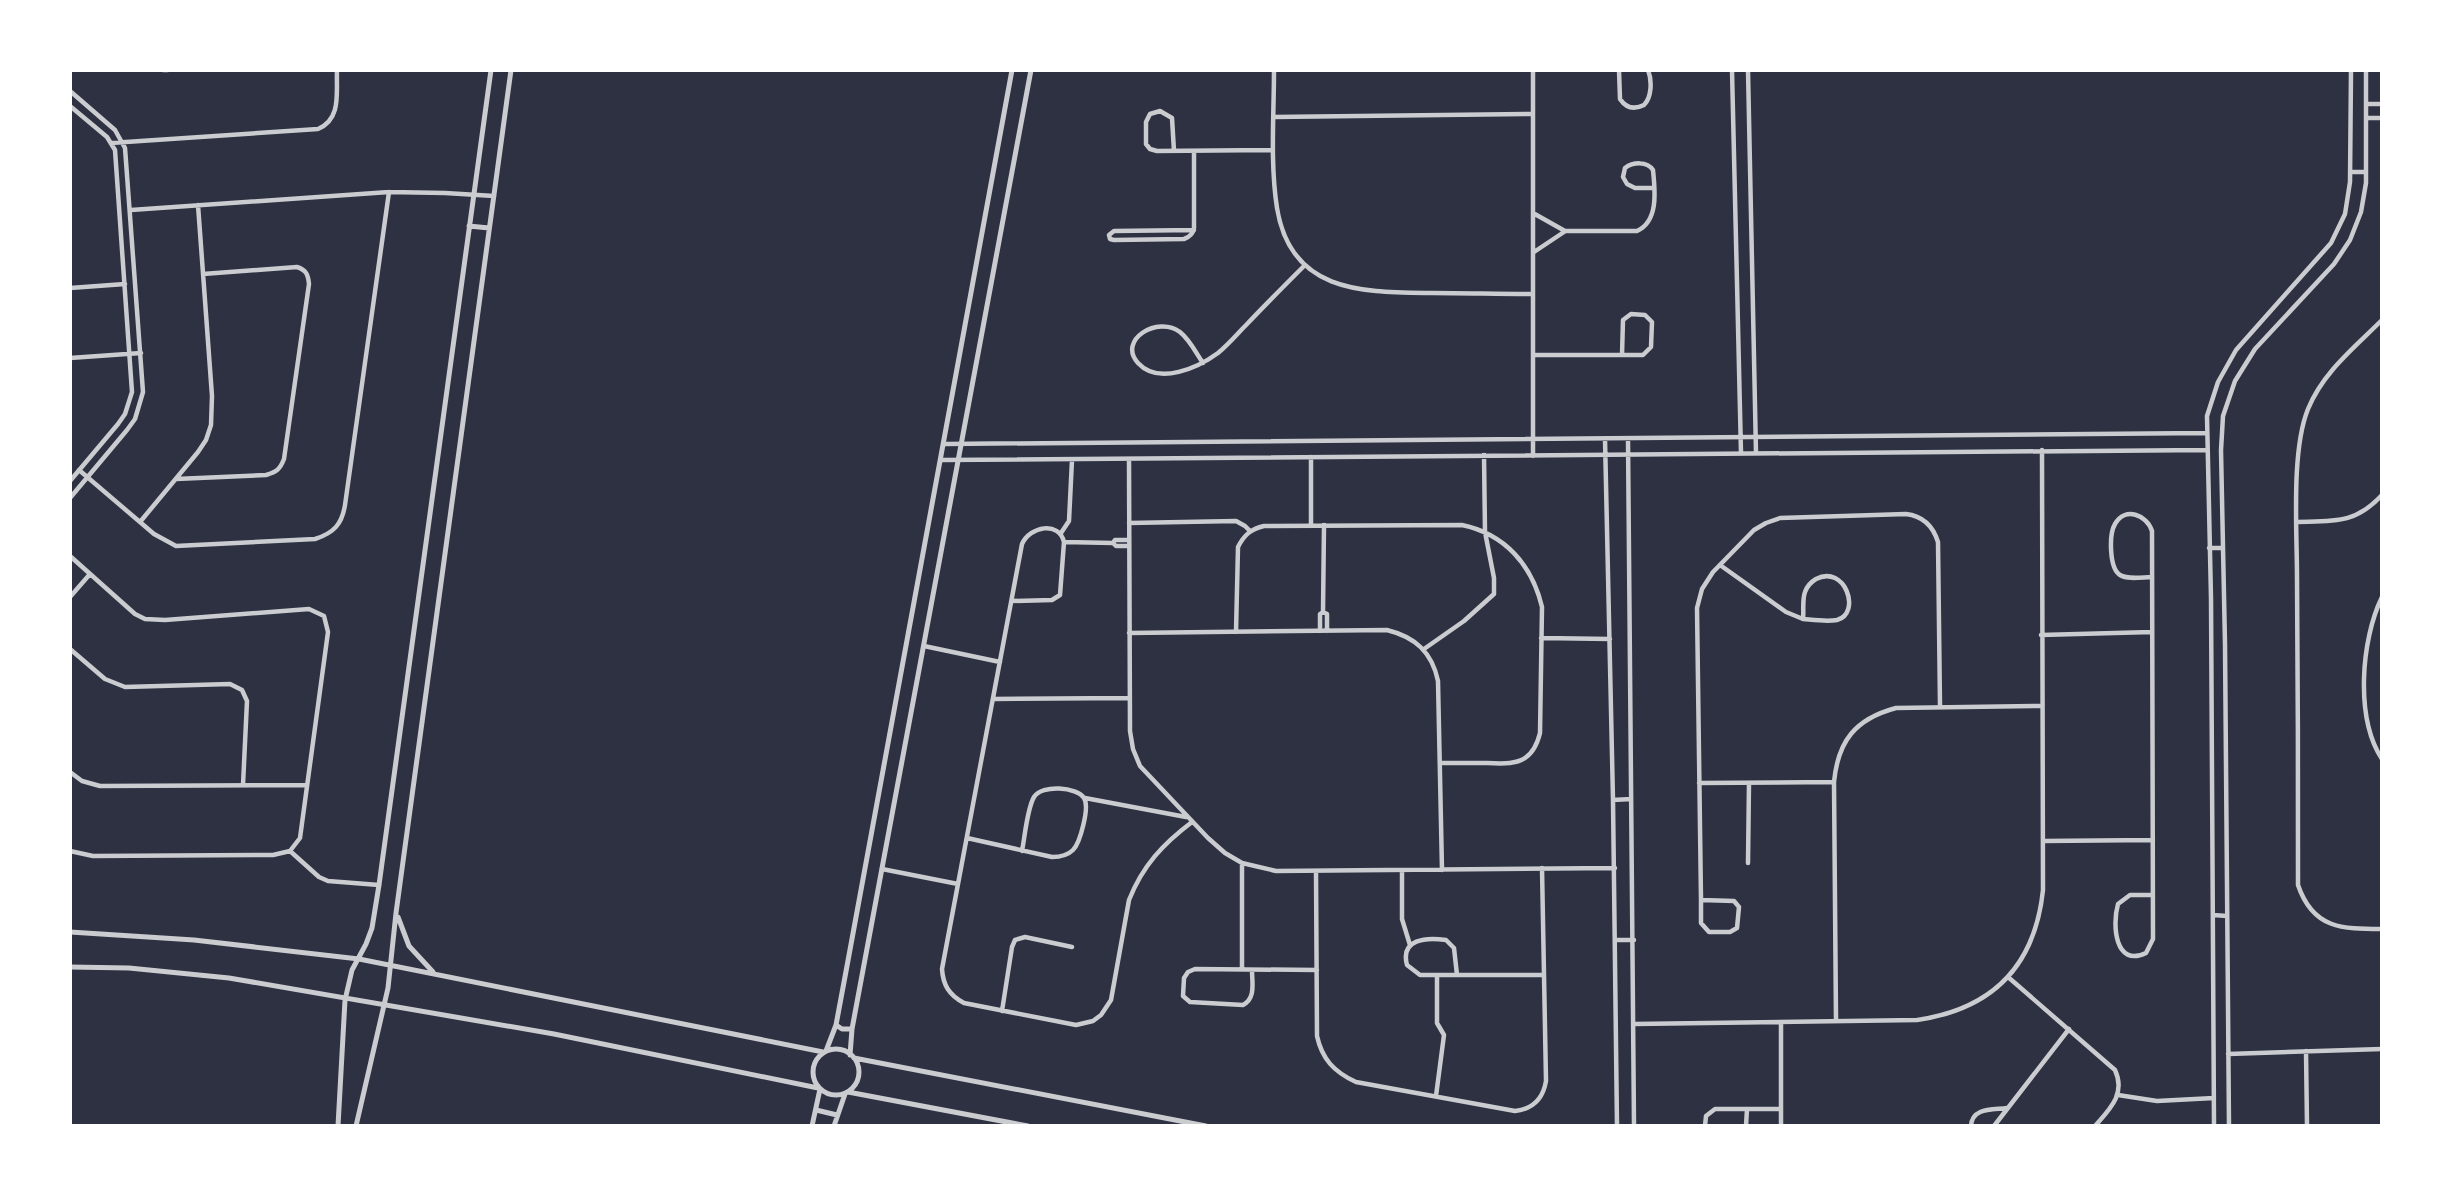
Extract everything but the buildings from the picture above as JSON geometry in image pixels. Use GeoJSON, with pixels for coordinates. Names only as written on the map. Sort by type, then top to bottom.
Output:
{"type":"FeatureCollection","features":[{"type":"Feature","properties":{"kind":"street"},"geometry":{"type":"LineString","coordinates":[[163,70],[168,70]]}},
{"type":"Feature","properties":{"kind":"street"},"geometry":{"type":"LineString","coordinates":[[111,143],[318,129],[333,119],[337,70]]}},
{"type":"Feature","properties":{"kind":"street"},"geometry":{"type":"LineString","coordinates":[[338,1126],[345,1000],[352,970],[372,928],[379,885],[491,70]]}},
{"type":"Feature","properties":{"kind":"street"},"geometry":{"type":"LineString","coordinates":[[356,1126],[391,965],[511,70]]}},
{"type":"Feature","properties":{"kind":"street"},"geometry":{"type":"LineString","coordinates":[[812,1126],[819,1088],[812,1072],[816,1060],[825,1052],[836,1025],[1012,70]]}},
{"type":"Feature","properties":{"kind":"street"},"geometry":{"type":"LineString","coordinates":[[834,1126],[846,1093],[859,1076],[858,1064],[852,1056],[852,1029],[1031,70]]}},
{"type":"Feature","properties":{"kind":"street"},"geometry":{"type":"LineString","coordinates":[[1273,70],[1275,195],[1281,225],[1294,252],[1305,265],[1329,281],[1359,290],[1533,294]]}},
{"type":"Feature","properties":{"kind":"street"},"geometry":{"type":"LineString","coordinates":[[1532,70],[1533,456]]}},
{"type":"Feature","properties":{"kind":"street"},"geometry":{"type":"LineString","coordinates":[[1619,70],[1620,99],[1633,108],[1644,105],[1650,96],[1648,70]]}},
{"type":"Feature","properties":{"kind":"street"},"geometry":{"type":"LineString","coordinates":[[1731,70],[1741,453]]}},
{"type":"Feature","properties":{"kind":"street"},"geometry":{"type":"LineString","coordinates":[[1748,70],[1756,453]]}},
{"type":"Feature","properties":{"kind":"street"},"geometry":{"type":"LineString","coordinates":[[2214,1126],[2207,416],[2211,399],[2235,350],[2331,243],[2344,214],[2350,172],[2351,70]]}},
{"type":"Feature","properties":{"kind":"street"},"geometry":{"type":"LineString","coordinates":[[2229,1126],[2221,434],[2228,398],[2239,373],[2255,349],[2342,253],[2357,227],[2366,172],[2366,70]]}},
{"type":"Feature","properties":{"kind":"street"},"geometry":{"type":"LineString","coordinates":[[70,91],[115,130],[123,142],[127,157],[143,392],[135,419],[70,498]]}},
{"type":"Feature","properties":{"kind":"street"},"geometry":{"type":"LineString","coordinates":[[2367,104],[2382,104]]}},
{"type":"Feature","properties":{"kind":"street"},"geometry":{"type":"LineString","coordinates":[[70,106],[111,143],[116,158],[132,392],[125,414],[70,481]]}},
{"type":"Feature","properties":{"kind":"street"},"geometry":{"type":"LineString","coordinates":[[1174,151],[1172,118],[1160,111],[1150,114],[1146,122],[1148,147],[1153,150],[1174,151],[1194,151],[1273,150]]}},
{"type":"Feature","properties":{"kind":"street"},"geometry":{"type":"LineString","coordinates":[[1275,117],[1532,114]]}},
{"type":"Feature","properties":{"kind":"street"},"geometry":{"type":"LineString","coordinates":[[2366,118],[2382,118]]}},
{"type":"Feature","properties":{"kind":"street"},"geometry":{"type":"LineString","coordinates":[[1194,151],[1194,230],[1184,239],[1114,240],[1109,235],[1114,231],[1194,230]]}},
{"type":"Feature","properties":{"kind":"street"},"geometry":{"type":"LineString","coordinates":[[1533,212],[1565,231],[1632,232],[1642,229],[1652,217],[1654,188],[1653,170],[1650,165],[1633,164],[1625,168],[1623,177],[1627,184],[1635,188],[1654,188]]}},
{"type":"Feature","properties":{"kind":"street"},"geometry":{"type":"LineString","coordinates":[[2350,172],[2366,172]]}},
{"type":"Feature","properties":{"kind":"street"},"geometry":{"type":"LineString","coordinates":[[131,210],[389,192],[494,196]]}},
{"type":"Feature","properties":{"kind":"street"},"geometry":{"type":"LineString","coordinates":[[79,470],[164,541],[176,546],[315,539],[327,535],[337,527],[343,517],[345,505],[389,192]]}},
{"type":"Feature","properties":{"kind":"street"},"geometry":{"type":"LineString","coordinates":[[140,522],[198,452],[206,440],[212,418],[198,205]]}},
{"type":"Feature","properties":{"kind":"street"},"geometry":{"type":"LineString","coordinates":[[469,226],[489,229]]}},
{"type":"Feature","properties":{"kind":"street"},"geometry":{"type":"LineString","coordinates":[[1533,253],[1565,231]]}},
{"type":"Feature","properties":{"kind":"street"},"geometry":{"type":"LineString","coordinates":[[1203,363],[1186,338],[1168,327],[1146,330],[1140,334],[1133,348],[1138,363],[1160,373],[1177,372],[1203,363],[1223,349],[1305,265]]}},
{"type":"Feature","properties":{"kind":"street"},"geometry":{"type":"LineString","coordinates":[[176,479],[266,475],[276,473],[281,467],[309,284],[309,275],[304,269],[297,267],[203,274]]}},
{"type":"Feature","properties":{"kind":"street"},"geometry":{"type":"LineString","coordinates":[[70,288],[125,284]]}},
{"type":"Feature","properties":{"kind":"street"},"geometry":{"type":"LineString","coordinates":[[1533,355],[1622,355],[1643,355],[1651,347],[1651,322],[1645,315],[1628,315],[1623,320],[1622,355]]}},
{"type":"Feature","properties":{"kind":"street"},"geometry":{"type":"LineString","coordinates":[[2382,320],[2331,371],[2307,411],[2300,442],[2297,522],[2298,885],[2306,902],[2326,922],[2350,929],[2382,929]]}},
{"type":"Feature","properties":{"kind":"street"},"geometry":{"type":"LineString","coordinates":[[70,358],[141,354]]}},
{"type":"Feature","properties":{"kind":"street"},"geometry":{"type":"LineString","coordinates":[[945,444],[2207,433]]}},
{"type":"Feature","properties":{"kind":"street"},"geometry":{"type":"LineString","coordinates":[[1605,439],[1614,800],[1617,1126]]}},
{"type":"Feature","properties":{"kind":"street"},"geometry":{"type":"LineString","coordinates":[[1628,439],[1634,1126]]}},
{"type":"Feature","properties":{"kind":"street"},"geometry":{"type":"LineString","coordinates":[[1634,1024],[1917,1020],[1939,1017],[1977,1002],[2008,977],[2023,958],[2034,937],[2043,890],[2042,450]]}},
{"type":"Feature","properties":{"kind":"street"},"geometry":{"type":"LineString","coordinates":[[942,460],[2206,450]]}},
{"type":"Feature","properties":{"kind":"street"},"geometry":{"type":"LineString","coordinates":[[1424,649],[1464,621],[1494,594],[1494,578],[1485,532],[1484,455]]}},
{"type":"Feature","properties":{"kind":"street"},"geometry":{"type":"LineString","coordinates":[[1311,457],[1311,526]]}},
{"type":"Feature","properties":{"kind":"street"},"geometry":{"type":"LineString","coordinates":[[1129,459],[1131,740],[1136,758],[1146,773],[1225,853],[1242,863],[1267,870],[1615,868]]}},
{"type":"Feature","properties":{"kind":"street"},"geometry":{"type":"LineString","coordinates":[[1061,533],[1069,520],[1072,460]]}},
{"type":"Feature","properties":{"kind":"street"},"geometry":{"type":"LineString","coordinates":[[2297,522],[2345,520],[2367,510],[2382,495]]}},
{"type":"Feature","properties":{"kind":"street"},"geometry":{"type":"LineString","coordinates":[[1701,900],[1734,901],[1738,907],[1737,928],[1730,932],[1706,931],[1702,923],[1701,900],[1699,783],[1697,608],[1702,589],[1720,565],[1755,530],[1780,518],[1906,514],[1926,521],[1938,542],[1940,706]]}},
{"type":"Feature","properties":{"kind":"street"},"geometry":{"type":"LineString","coordinates":[[2152,577],[2125,577],[2112,567],[2113,529],[2124,516],[2142,516],[2150,525],[2152,577],[2153,840],[2153,895],[2153,939],[2151,947],[2139,956],[2125,954],[2117,943],[2118,904],[2130,895],[2153,895]]}},
{"type":"Feature","properties":{"kind":"street"},"geometry":{"type":"LineString","coordinates":[[1129,523],[1236,522],[1250,531]]}},
{"type":"Feature","properties":{"kind":"street"},"geometry":{"type":"LineString","coordinates":[[1320,631],[1320,614],[1323,612],[1324,525]]}},
{"type":"Feature","properties":{"kind":"street"},"geometry":{"type":"LineString","coordinates":[[1236,632],[1236,556],[1243,538],[1250,531],[1264,526],[1462,525],[1485,532],[1516,554],[1533,580],[1542,607],[1540,733],[1534,749],[1521,761],[1513,764],[1440,763]]}},
{"type":"Feature","properties":{"kind":"street"},"geometry":{"type":"LineString","coordinates":[[1012,601],[1052,600],[1058,597],[1062,588],[1065,542],[1061,533],[1037,529],[1025,538],[1012,601],[1000,662],[942,969],[945,985],[950,993],[964,1003],[1076,1025],[1093,1021],[1101,1015],[1111,1000],[1129,900],[1135,886],[1160,848],[1191,820]]}},
{"type":"Feature","properties":{"kind":"street"},"geometry":{"type":"LineString","coordinates":[[1065,542],[1113,543],[1115,540],[1129,543]]}},
{"type":"Feature","properties":{"kind":"street"},"geometry":{"type":"LineString","coordinates":[[2209,548],[2223,548]]}},
{"type":"Feature","properties":{"kind":"street"},"geometry":{"type":"LineString","coordinates":[[70,556],[135,614],[145,619],[165,620],[309,609],[324,616],[328,632],[300,838],[289,851],[273,855],[93,856],[70,851]]}},
{"type":"Feature","properties":{"kind":"street"},"geometry":{"type":"LineString","coordinates":[[1720,565],[1786,612],[1803,620],[1836,620],[1843,616],[1848,609],[1849,596],[1844,584],[1825,576],[1813,581],[1805,591],[1803,620]]}},
{"type":"Feature","properties":{"kind":"street"},"geometry":{"type":"LineString","coordinates":[[70,597],[90,574]]}},
{"type":"Feature","properties":{"kind":"street"},"geometry":{"type":"LineString","coordinates":[[2382,597],[2369,631],[2365,672],[2370,734],[2382,760]]}},
{"type":"Feature","properties":{"kind":"street"},"geometry":{"type":"LineString","coordinates":[[1323,612],[1327,614],[1327,631]]}},
{"type":"Feature","properties":{"kind":"street"},"geometry":{"type":"LineString","coordinates":[[1129,633],[1387,630],[1401,633],[1413,640],[1424,649],[1436,670],[1438,681],[1442,870]]}},
{"type":"Feature","properties":{"kind":"street"},"geometry":{"type":"LineString","coordinates":[[2041,635],[2152,632]]}},
{"type":"Feature","properties":{"kind":"street"},"geometry":{"type":"LineString","coordinates":[[1541,638],[1610,639]]}},
{"type":"Feature","properties":{"kind":"street"},"geometry":{"type":"LineString","coordinates":[[924,646],[1000,662]]}},
{"type":"Feature","properties":{"kind":"street"},"geometry":{"type":"LineString","coordinates":[[70,649],[106,679],[125,687],[230,684],[242,690],[247,701],[243,785]]}},
{"type":"Feature","properties":{"kind":"street"},"geometry":{"type":"LineString","coordinates":[[993,699],[1130,698]]}},
{"type":"Feature","properties":{"kind":"street"},"geometry":{"type":"LineString","coordinates":[[1836,1021],[1834,782],[1835,765],[1841,748],[1864,721],[1896,708],[2041,706]]}},
{"type":"Feature","properties":{"kind":"street"},"geometry":{"type":"LineString","coordinates":[[70,772],[82,781],[100,786],[307,785]]}},
{"type":"Feature","properties":{"kind":"street"},"geometry":{"type":"LineString","coordinates":[[1699,783],[1834,782]]}},
{"type":"Feature","properties":{"kind":"street"},"geometry":{"type":"LineString","coordinates":[[1748,863],[1749,783]]}},
{"type":"Feature","properties":{"kind":"street"},"geometry":{"type":"LineString","coordinates":[[1023,851],[1032,802],[1038,792],[1050,788],[1077,792],[1084,798],[1191,820]]}},
{"type":"Feature","properties":{"kind":"street"},"geometry":{"type":"LineString","coordinates":[[967,838],[1052,858],[1059,857],[1072,850],[1080,838],[1087,807],[1084,798]]}},
{"type":"Feature","properties":{"kind":"street"},"geometry":{"type":"LineString","coordinates":[[1614,800],[1631,799]]}},
{"type":"Feature","properties":{"kind":"street"},"geometry":{"type":"LineString","coordinates":[[2043,841],[2153,840]]}},
{"type":"Feature","properties":{"kind":"street"},"geometry":{"type":"LineString","coordinates":[[289,851],[319,877],[328,881],[379,885]]}},
{"type":"Feature","properties":{"kind":"street"},"geometry":{"type":"LineString","coordinates":[[1242,863],[1242,970]]}},
{"type":"Feature","properties":{"kind":"street"},"geometry":{"type":"LineString","coordinates":[[882,869],[958,884]]}},
{"type":"Feature","properties":{"kind":"street"},"geometry":{"type":"LineString","coordinates":[[1316,871],[1317,1035],[1320,1048],[1334,1069],[1356,1082],[1515,1111],[1530,1107],[1536,1102],[1545,1089],[1546,1081],[1542,869]]}},
{"type":"Feature","properties":{"kind":"street"},"geometry":{"type":"LineString","coordinates":[[1402,870],[1402,919],[1410,945]]}},
{"type":"Feature","properties":{"kind":"street"},"geometry":{"type":"LineString","coordinates":[[396,913],[409,946],[436,974]]}},
{"type":"Feature","properties":{"kind":"street"},"geometry":{"type":"LineString","coordinates":[[2213,915],[2227,916]]}},
{"type":"Feature","properties":{"kind":"street"},"geometry":{"type":"LineString","coordinates":[[70,932],[194,940],[359,959],[825,1052],[837,1049],[852,1056],[1206,1126]]}},
{"type":"Feature","properties":{"kind":"street"},"geometry":{"type":"LineString","coordinates":[[1002,1010],[1012,947],[1016,940],[1025,937],[1072,947]]}},
{"type":"Feature","properties":{"kind":"street"},"geometry":{"type":"LineString","coordinates":[[1457,975],[1455,952],[1449,942],[1442,939],[1420,939],[1410,945],[1406,954],[1410,970],[1420,975],[1457,975],[1544,975]]}},
{"type":"Feature","properties":{"kind":"street"},"geometry":{"type":"LineString","coordinates":[[1615,940],[1634,940]]}},
{"type":"Feature","properties":{"kind":"street"},"geometry":{"type":"LineString","coordinates":[[70,967],[130,968],[217,977],[345,1000],[383,1004],[554,1034],[819,1088],[832,1095],[846,1093],[1028,1126]]}},
{"type":"Feature","properties":{"kind":"street"},"geometry":{"type":"LineString","coordinates":[[1252,970],[1252,995],[1243,1005],[1187,1001],[1183,993],[1184,978],[1188,972],[1195,969],[1317,970]]}},
{"type":"Feature","properties":{"kind":"street"},"geometry":{"type":"LineString","coordinates":[[1436,1096],[1444,1035],[1437,1023],[1437,975]]}},
{"type":"Feature","properties":{"kind":"street"},"geometry":{"type":"LineString","coordinates":[[2008,977],[2115,1070],[2119,1082],[2118,1095],[2095,1126]]}},
{"type":"Feature","properties":{"kind":"street"},"geometry":{"type":"LineString","coordinates":[[1781,1022],[1781,1126]]}},
{"type":"Feature","properties":{"kind":"street"},"geometry":{"type":"LineString","coordinates":[[836,1025],[842,1029],[852,1029]]}},
{"type":"Feature","properties":{"kind":"street"},"geometry":{"type":"LineString","coordinates":[[1994,1126],[2069,1029]]}},
{"type":"Feature","properties":{"kind":"street"},"geometry":{"type":"LineString","coordinates":[[2228,1054],[2382,1049]]}},
{"type":"Feature","properties":{"kind":"street"},"geometry":{"type":"LineString","coordinates":[[2306,1051],[2307,1126]]}},
{"type":"Feature","properties":{"kind":"street"},"geometry":{"type":"LineString","coordinates":[[2118,1095],[2157,1101],[2214,1098]]}},
{"type":"Feature","properties":{"kind":"street"},"geometry":{"type":"LineString","coordinates":[[1971,1126],[1971,1119],[1977,1112],[2008,1108]]}},
{"type":"Feature","properties":{"kind":"street"},"geometry":{"type":"LineString","coordinates":[[1746,1109],[1746,1126]]}},
{"type":"Feature","properties":{"kind":"street"},"geometry":{"type":"LineString","coordinates":[[1705,1126],[1706,1116],[1712,1110],[1781,1109]]}},
{"type":"Feature","properties":{"kind":"street"},"geometry":{"type":"LineString","coordinates":[[816,1110],[837,1115]]}}]}
